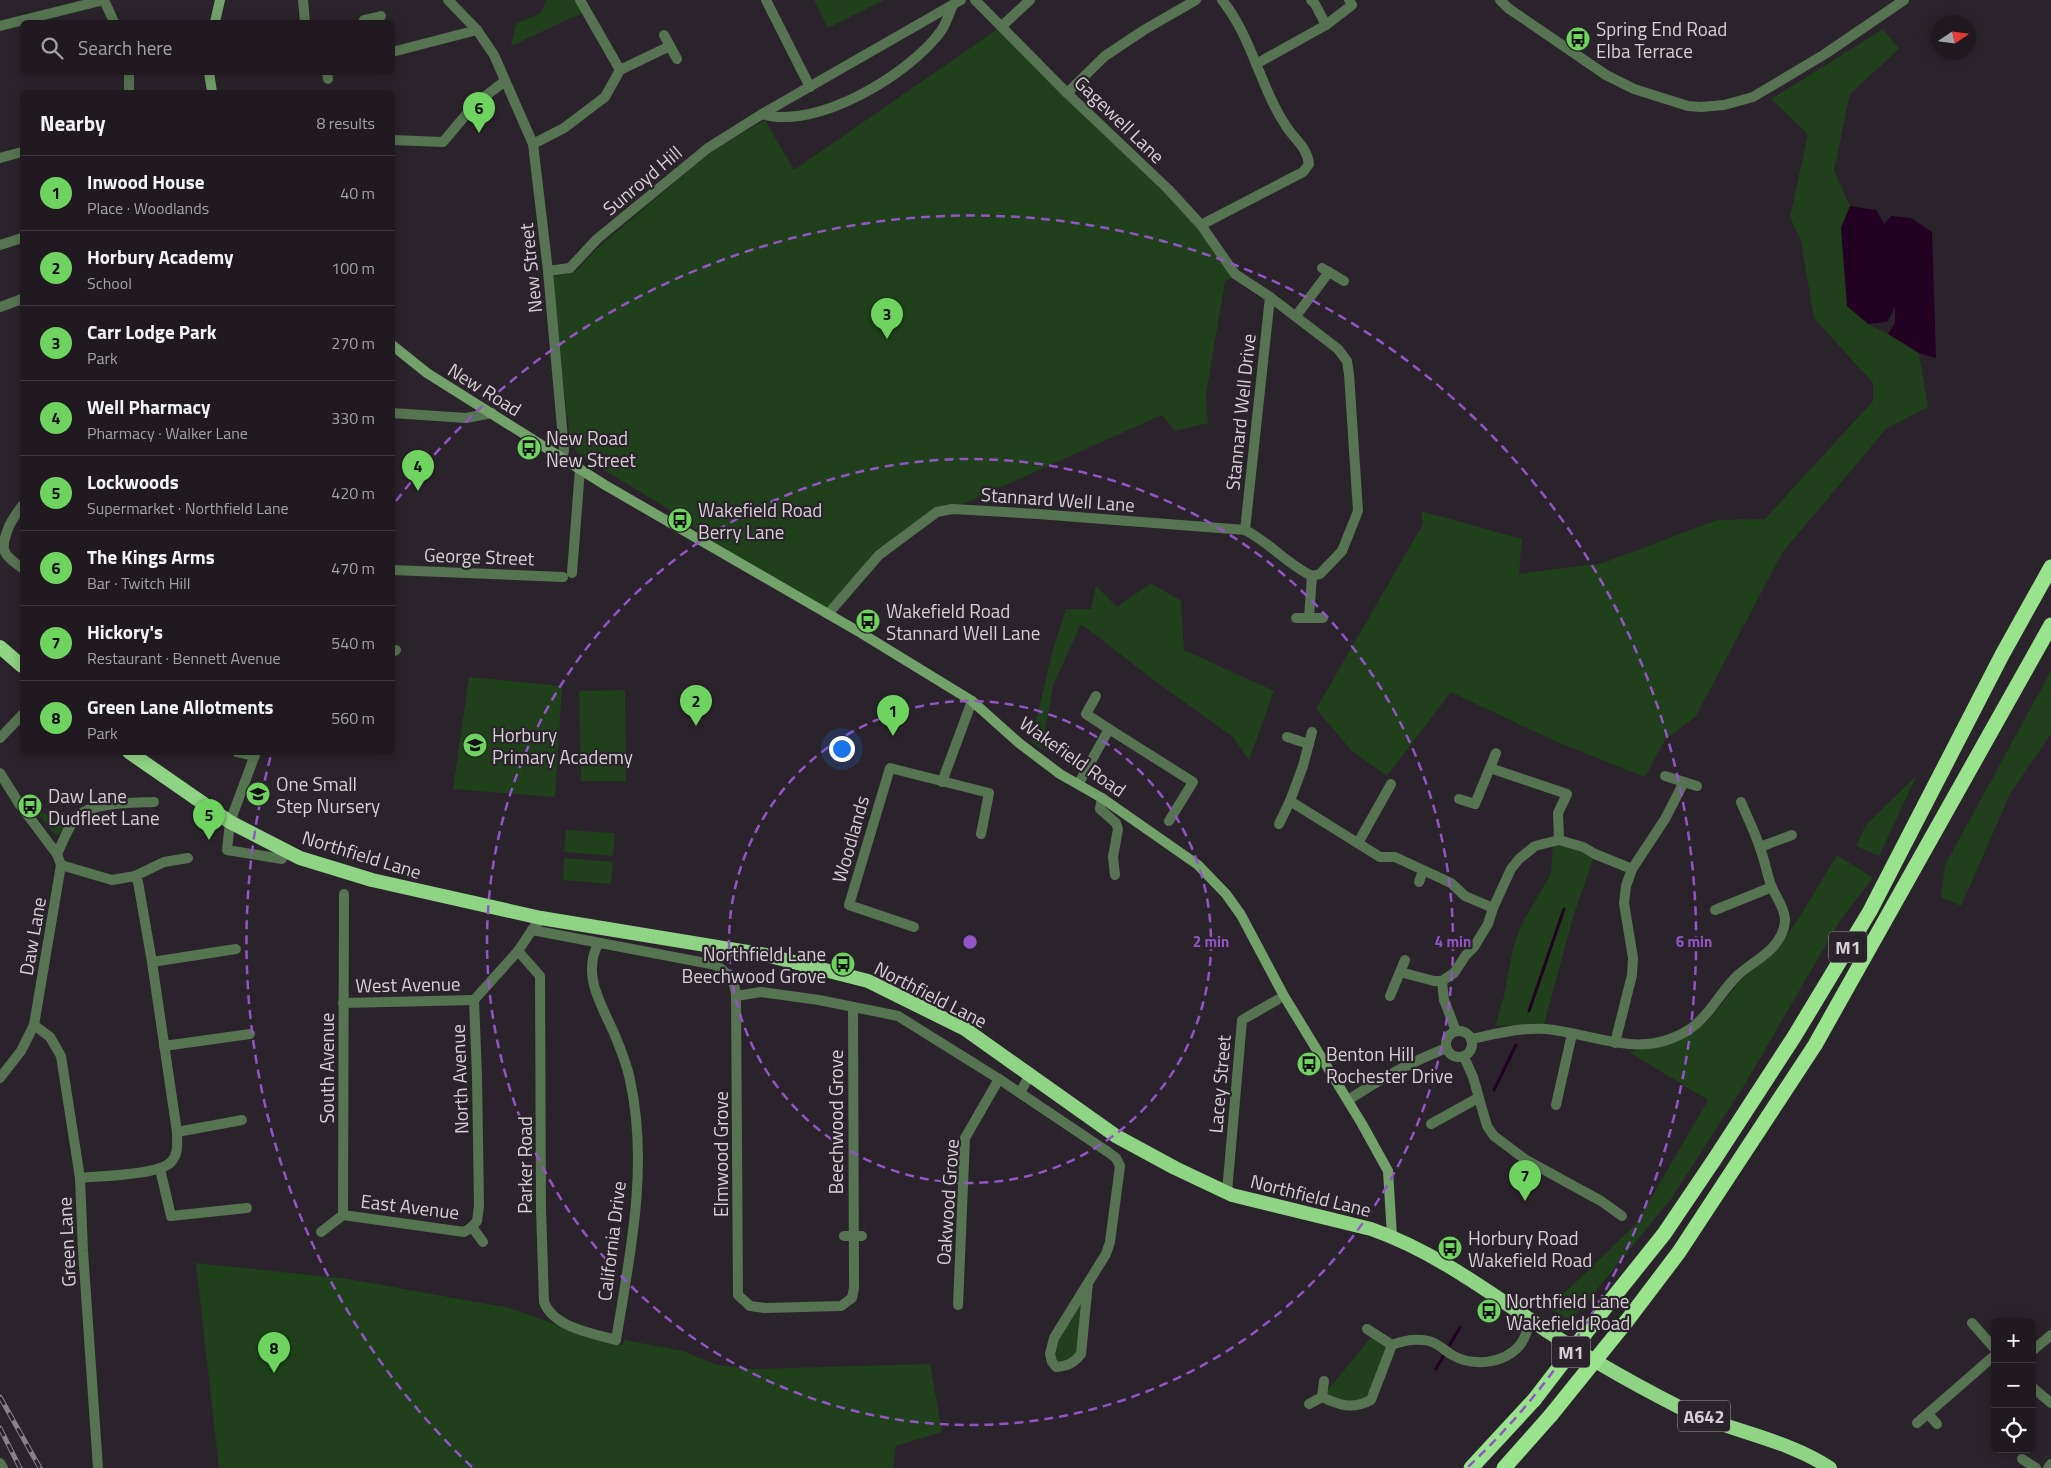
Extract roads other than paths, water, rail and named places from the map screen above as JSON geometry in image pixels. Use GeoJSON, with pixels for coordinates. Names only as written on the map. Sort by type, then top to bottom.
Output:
{"type":"FeatureCollection","features":[{"type":"Feature","properties":{"kind":"highway","name":"M1"},"geometry":{"type":"LineString","coordinates":[[1471,1468],[1534,1400],[1664,1234],[1794,1036],[1860,928],[2002,655],[2051,567]]}},
{"type":"Feature","properties":{"kind":"highway","name":"M1"},"geometry":{"type":"LineString","coordinates":[[1504,1468],[1552,1415],[1679,1252],[1816,1046],[2051,625]]}},
{"type":"Feature","properties":{"kind":"highway"},"geometry":{"type":"LineString","coordinates":[[1,650],[20,664]]}},
{"type":"Feature","properties":{"kind":"highway","name":"A642"},"geometry":{"type":"LineString","coordinates":[[134,755],[230,822]]}},
{"type":"Feature","properties":{"kind":"highway","name":"Northfield Lane"},"geometry":{"type":"LineString","coordinates":[[230,822],[300,858],[399,887],[541,918],[766,955],[868,981],[965,1029],[1116,1136],[1175,1168],[1232,1195],[1371,1229],[1392,1236],[1478,1284],[1583,1354],[1681,1408],[1797,1452],[1830,1468]]}},
{"type":"Feature","properties":{"kind":"main road"},"geometry":{"type":"LineString","coordinates":[[215,20],[220,0]]}},
{"type":"Feature","properties":{"kind":"main road"},"geometry":{"type":"LineString","coordinates":[[209,75],[212,90]]}},
{"type":"Feature","properties":{"kind":"main road","name":"New Road"},"geometry":{"type":"LineString","coordinates":[[395,348],[427,373],[562,458]]}},
{"type":"Feature","properties":{"kind":"main road","name":"Wakefield Road"},"geometry":{"type":"LineString","coordinates":[[562,458],[861,632],[972,702],[1019,743],[1060,774],[1079,783],[1102,798],[1198,866],[1226,894],[1241,915],[1284,996],[1348,1100],[1388,1171],[1392,1236]]}},
{"type":"Feature","properties":{"kind":"street"},"geometry":{"type":"LineString","coordinates":[[24,20],[104,0],[113,20]]}},
{"type":"Feature","properties":{"kind":"street"},"geometry":{"type":"LineString","coordinates":[[303,0],[305,20]]}},
{"type":"Feature","properties":{"kind":"street","name":"New Street"},"geometry":{"type":"LineString","coordinates":[[448,0],[477,30],[494,55],[533,144],[548,271],[564,450],[562,458]]}},
{"type":"Feature","properties":{"kind":"street"},"geometry":{"type":"LineString","coordinates":[[580,0],[620,70]]}},
{"type":"Feature","properties":{"kind":"street"},"geometry":{"type":"LineString","coordinates":[[766,0],[810,87]]}},
{"type":"Feature","properties":{"kind":"street","name":"Sunroyd Hill"},"geometry":{"type":"LineString","coordinates":[[548,271],[570,268],[597,239],[708,148],[762,114],[962,0]]}},
{"type":"Feature","properties":{"kind":"street","name":"Gagewell Lane"},"geometry":{"type":"LineString","coordinates":[[975,0],[1066,94],[1168,189],[1201,225],[1233,271],[1270,297]]}},
{"type":"Feature","properties":{"kind":"street"},"geometry":{"type":"LineString","coordinates":[[1002,26],[1030,0]]}},
{"type":"Feature","properties":{"kind":"street"},"geometry":{"type":"LineString","coordinates":[[1066,94],[1105,56],[1144,30],[1196,0]]}},
{"type":"Feature","properties":{"kind":"street"},"geometry":{"type":"LineString","coordinates":[[1201,225],[1304,172],[1309,164],[1308,154],[1286,127],[1229,9],[1222,0]]}},
{"type":"Feature","properties":{"kind":"street"},"geometry":{"type":"LineString","coordinates":[[1311,0],[1316,4],[1326,24]]}},
{"type":"Feature","properties":{"kind":"street"},"geometry":{"type":"LineString","coordinates":[[1256,64],[1326,24],[1352,5],[1349,0]]}},
{"type":"Feature","properties":{"kind":"street"},"geometry":{"type":"LineString","coordinates":[[1500,0],[1508,8],[1606,75],[1634,89],[1688,106],[1701,107],[1724,105],[1753,97],[1824,54],[1904,0]]}},
{"type":"Feature","properties":{"kind":"street"},"geometry":{"type":"LineString","coordinates":[[762,114],[774,118],[800,116],[830,108],[882,84],[923,51],[942,30],[952,7]]}},
{"type":"Feature","properties":{"kind":"street"},"geometry":{"type":"LineString","coordinates":[[364,20],[381,16]]}},
{"type":"Feature","properties":{"kind":"street"},"geometry":{"type":"LineString","coordinates":[[0,26],[20,21]]}},
{"type":"Feature","properties":{"kind":"street"},"geometry":{"type":"LineString","coordinates":[[395,51],[477,30]]}},
{"type":"Feature","properties":{"kind":"street"},"geometry":{"type":"LineString","coordinates":[[664,34],[677,59]]}},
{"type":"Feature","properties":{"kind":"street"},"geometry":{"type":"LineString","coordinates":[[533,144],[564,128],[605,97],[620,70],[670,46]]}},
{"type":"Feature","properties":{"kind":"street"},"geometry":{"type":"LineString","coordinates":[[129,75],[129,90]]}},
{"type":"Feature","properties":{"kind":"street"},"geometry":{"type":"LineString","coordinates":[[395,140],[443,142],[475,104],[505,81]]}},
{"type":"Feature","properties":{"kind":"street"},"geometry":{"type":"LineString","coordinates":[[0,158],[20,153]]}},
{"type":"Feature","properties":{"kind":"street"},"geometry":{"type":"LineString","coordinates":[[0,245],[20,239]]}},
{"type":"Feature","properties":{"kind":"street"},"geometry":{"type":"LineString","coordinates":[[1296,316],[1325,270],[1344,281]]}},
{"type":"Feature","properties":{"kind":"street"},"geometry":{"type":"LineString","coordinates":[[1270,297],[1338,349],[1347,361],[1358,511],[1342,551],[1320,574],[1312,576],[1309,617]]}},
{"type":"Feature","properties":{"kind":"street","name":"Stannard Well Drive"},"geometry":{"type":"LineString","coordinates":[[1245,530],[1270,297]]}},
{"type":"Feature","properties":{"kind":"street"},"geometry":{"type":"LineString","coordinates":[[0,308],[20,300]]}},
{"type":"Feature","properties":{"kind":"street"},"geometry":{"type":"LineString","coordinates":[[395,413],[466,418],[492,413]]}},
{"type":"Feature","properties":{"kind":"street","name":"George Street"},"geometry":{"type":"LineString","coordinates":[[395,570],[567,575],[580,469]]}},
{"type":"Feature","properties":{"kind":"street"},"geometry":{"type":"LineString","coordinates":[[20,509],[0,540],[2,554],[20,567]]}},
{"type":"Feature","properties":{"kind":"street","name":"Stannard Well Lane"},"geometry":{"type":"LineString","coordinates":[[828,614],[879,555],[937,512],[952,509],[1245,530],[1258,537],[1300,571],[1312,576]]}},
{"type":"Feature","properties":{"kind":"street"},"geometry":{"type":"LineString","coordinates":[[1296,618],[1323,618]]}},
{"type":"Feature","properties":{"kind":"street"},"geometry":{"type":"LineString","coordinates":[[1096,696],[1086,714],[1193,782],[1170,821]]}},
{"type":"Feature","properties":{"kind":"street"},"geometry":{"type":"LineString","coordinates":[[942,782],[972,702]]}},
{"type":"Feature","properties":{"kind":"street"},"geometry":{"type":"LineString","coordinates":[[0,738],[20,717]]}},
{"type":"Feature","properties":{"kind":"street"},"geometry":{"type":"LineString","coordinates":[[1079,783],[1109,729]]}},
{"type":"Feature","properties":{"kind":"street"},"geometry":{"type":"LineString","coordinates":[[1279,824],[1290,801],[1312,732]]}},
{"type":"Feature","properties":{"kind":"street"},"geometry":{"type":"LineString","coordinates":[[1287,737],[1309,744]]}},
{"type":"Feature","properties":{"kind":"street"},"geometry":{"type":"LineString","coordinates":[[1459,798],[1475,804],[1496,753]]}},
{"type":"Feature","properties":{"kind":"street"},"geometry":{"type":"LineString","coordinates":[[230,822],[255,755]]}},
{"type":"Feature","properties":{"kind":"street","name":"Woodlands"},"geometry":{"type":"LineString","coordinates":[[914,927],[849,905],[890,768],[989,793],[983,829],[974,821]]}},
{"type":"Feature","properties":{"kind":"street"},"geometry":{"type":"LineString","coordinates":[[1490,768],[1567,794],[1558,813],[1559,840]]}},
{"type":"Feature","properties":{"kind":"street"},"geometry":{"type":"LineString","coordinates":[[1665,776],[1697,786]]}},
{"type":"Feature","properties":{"kind":"street","name":"Daw Lane"},"geometry":{"type":"LineString","coordinates":[[0,1078],[21,1050],[34,1026],[61,865],[57,854],[1,777]]}},
{"type":"Feature","properties":{"kind":"street"},"geometry":{"type":"LineString","coordinates":[[1615,1043],[1632,975],[1633,958],[1624,903],[1626,886],[1632,869],[1665,819],[1684,782]]}},
{"type":"Feature","properties":{"kind":"street"},"geometry":{"type":"LineString","coordinates":[[1358,843],[1391,784]]}},
{"type":"Feature","properties":{"kind":"street"},"geometry":{"type":"LineString","coordinates":[[1102,798],[1100,809],[1116,823],[1118,829],[1113,857],[1115,875]]}},
{"type":"Feature","properties":{"kind":"street"},"geometry":{"type":"LineString","coordinates":[[1290,801],[1380,856],[1395,858],[1423,870],[1451,883],[1465,896],[1493,908]]}},
{"type":"Feature","properties":{"kind":"street"},"geometry":{"type":"LineString","coordinates":[[57,854],[76,816],[85,811],[95,807],[154,802]]}},
{"type":"Feature","properties":{"kind":"street"},"geometry":{"type":"LineString","coordinates":[[1471,1039],[1504,1032],[1546,1029],[1615,1043],[1631,1045],[1650,1044],[1672,1038],[1690,1028],[1704,1017],[1738,975],[1767,952],[1779,939],[1785,921],[1778,899],[1772,888],[1760,847],[1741,802]]}},
{"type":"Feature","properties":{"kind":"street","name":"Northfield Lane"},"geometry":{"type":"LineString","coordinates":[[230,822],[228,850],[282,859]]}},
{"type":"Feature","properties":{"kind":"street"},"geometry":{"type":"LineString","coordinates":[[1760,847],[1792,835]]}},
{"type":"Feature","properties":{"kind":"street"},"geometry":{"type":"LineString","coordinates":[[1400,972],[1434,981],[1442,981],[1454,973],[1488,924],[1511,868],[1535,846],[1559,840],[1583,847],[1632,869]]}},
{"type":"Feature","properties":{"kind":"street"},"geometry":{"type":"LineString","coordinates":[[61,865],[112,880],[135,876],[164,862],[188,858]]}},
{"type":"Feature","properties":{"kind":"street"},"geometry":{"type":"LineString","coordinates":[[1419,882],[1423,870]]}},
{"type":"Feature","properties":{"kind":"street"},"geometry":{"type":"LineString","coordinates":[[80,1178],[160,1169],[171,1163],[177,1152],[177,1132],[152,962],[141,897],[135,876]]}},
{"type":"Feature","properties":{"kind":"street"},"geometry":{"type":"LineString","coordinates":[[1715,910],[1772,888]]}},
{"type":"Feature","properties":{"kind":"street","name":"South Avenue"},"geometry":{"type":"LineString","coordinates":[[343,1214],[344,894]]}},
{"type":"Feature","properties":{"kind":"street"},"geometry":{"type":"LineString","coordinates":[[541,918],[532,930],[716,965],[727,972],[735,983],[736,996]]}},
{"type":"Feature","properties":{"kind":"street","name":"North Avenue"},"geometry":{"type":"LineString","coordinates":[[472,1228],[477,1221],[479,1206],[478,1076],[474,1000],[518,951],[532,930]]}},
{"type":"Feature","properties":{"kind":"street","name":"California Drive"},"geometry":{"type":"LineString","coordinates":[[598,944],[592,955],[593,985],[598,1002],[624,1059],[630,1080],[636,1118],[636,1208],[616,1340]]}},
{"type":"Feature","properties":{"kind":"street"},"geometry":{"type":"LineString","coordinates":[[152,962],[236,949]]}},
{"type":"Feature","properties":{"kind":"street","name":"Parker Road"},"geometry":{"type":"LineString","coordinates":[[518,951],[540,976],[541,1208],[544,1302],[548,1312],[563,1323],[616,1340]]}},
{"type":"Feature","properties":{"kind":"street"},"geometry":{"type":"LineString","coordinates":[[1390,996],[1405,960]]}},
{"type":"Feature","properties":{"kind":"street"},"geometry":{"type":"LineString","coordinates":[[1442,981],[1444,1000],[1456,1031]]}},
{"type":"Feature","properties":{"kind":"street","name":"Northfield Lane"},"geometry":{"type":"LineString","coordinates":[[736,996],[761,992],[819,1000],[898,1016],[1000,1079],[1116,1158],[1120,1166],[1110,1242],[1106,1254],[1088,1283]]}},
{"type":"Feature","properties":{"kind":"street","name":"Elmwood Grove"},"geometry":{"type":"LineString","coordinates":[[736,996],[738,1295],[750,1306]]}},
{"type":"Feature","properties":{"kind":"street","name":"West Avenue"},"geometry":{"type":"LineString","coordinates":[[343,1004],[474,1000]]}},
{"type":"Feature","properties":{"kind":"street","name":"Lacey Street"},"geometry":{"type":"LineString","coordinates":[[1227,1192],[1242,1020],[1277,1000]]}},
{"type":"Feature","properties":{"kind":"street","name":"Beechwood Grove"},"geometry":{"type":"LineString","coordinates":[[750,1306],[765,1308],[841,1306],[852,1298],[854,1288],[853,1008]]}},
{"type":"Feature","properties":{"kind":"street","name":"Green Lane"},"geometry":{"type":"LineString","coordinates":[[34,1026],[50,1037],[60,1056],[80,1178],[83,1251],[98,1468]]}},
{"type":"Feature","properties":{"kind":"street"},"geometry":{"type":"LineString","coordinates":[[1456,1031],[1465,1033],[1471,1039],[1470,1052],[1464,1057],[1455,1057],[1446,1048],[1449,1036],[1456,1031]]}},
{"type":"Feature","properties":{"kind":"street"},"geometry":{"type":"LineString","coordinates":[[164,1046],[250,1034]]}},
{"type":"Feature","properties":{"kind":"street"},"geometry":{"type":"LineString","coordinates":[[1556,1105],[1572,1034]]}},
{"type":"Feature","properties":{"kind":"street"},"geometry":{"type":"LineString","coordinates":[[1348,1100],[1389,1073],[1424,1056],[1446,1048]]}},
{"type":"Feature","properties":{"kind":"street"},"geometry":{"type":"LineString","coordinates":[[1464,1057],[1473,1077],[1487,1126],[1502,1144],[1526,1160],[1601,1201],[1622,1216]]}},
{"type":"Feature","properties":{"kind":"street"},"geometry":{"type":"LineString","coordinates":[[1020,1093],[1029,1076]]}},
{"type":"Feature","properties":{"kind":"street","name":"Oakwood Grove"},"geometry":{"type":"LineString","coordinates":[[958,1305],[965,1138],[1000,1079]]}},
{"type":"Feature","properties":{"kind":"street"},"geometry":{"type":"LineString","coordinates":[[1431,1124],[1478,1098]]}},
{"type":"Feature","properties":{"kind":"street"},"geometry":{"type":"LineString","coordinates":[[177,1132],[242,1120]]}},
{"type":"Feature","properties":{"kind":"street"},"geometry":{"type":"LineString","coordinates":[[160,1169],[171,1216],[247,1208]]}},
{"type":"Feature","properties":{"kind":"street"},"geometry":{"type":"LineString","coordinates":[[321,1232],[343,1214]]}},
{"type":"Feature","properties":{"kind":"street","name":"East Avenue"},"geometry":{"type":"LineString","coordinates":[[343,1214],[464,1232],[472,1228]]}},
{"type":"Feature","properties":{"kind":"street"},"geometry":{"type":"LineString","coordinates":[[472,1228],[482,1242]]}},
{"type":"Feature","properties":{"kind":"street"},"geometry":{"type":"LineString","coordinates":[[1088,1283],[1081,1354],[1075,1362],[1066,1366],[1056,1367],[1052,1362],[1050,1345],[1088,1283]]}},
{"type":"Feature","properties":{"kind":"street"},"geometry":{"type":"LineString","coordinates":[[1322,1397],[1332,1402],[1352,1407],[1371,1400],[1392,1345],[1402,1341],[1416,1339],[1431,1342],[1466,1361],[1494,1360],[1509,1354],[1521,1344],[1531,1321]]}},
{"type":"Feature","properties":{"kind":"street"},"geometry":{"type":"LineString","coordinates":[[1972,1323],[1991,1344]]}},
{"type":"Feature","properties":{"kind":"street"},"geometry":{"type":"LineString","coordinates":[[1367,1329],[1392,1345]]}},
{"type":"Feature","properties":{"kind":"street"},"geometry":{"type":"LineString","coordinates":[[2036,1348],[2051,1335]]}},
{"type":"Feature","properties":{"kind":"street"},"geometry":{"type":"LineString","coordinates":[[1917,1424],[1991,1359]]}},
{"type":"Feature","properties":{"kind":"street"},"geometry":{"type":"LineString","coordinates":[[1322,1397],[1324,1381]]}},
{"type":"Feature","properties":{"kind":"street"},"geometry":{"type":"LineString","coordinates":[[2036,1390],[2051,1403]]}},
{"type":"Feature","properties":{"kind":"street"},"geometry":{"type":"LineString","coordinates":[[1309,1404],[1322,1397]]}},
{"type":"Feature","properties":{"kind":"street"},"geometry":{"type":"LineString","coordinates":[[1928,1414],[1937,1424]]}},
{"type":"Feature","properties":{"kind":"street"},"geometry":{"type":"LineString","coordinates":[[2022,1459],[2036,1468]]}},
{"type":"Feature","properties":{"kind":"street"},"geometry":{"type":"LineString","coordinates":[[0,1464],[2,1468]]}},
{"type":"Feature","properties":{"kind":"street"},"geometry":{"type":"LineString","coordinates":[[2048,1468],[2051,1464]]}},
{"type":"Feature","properties":{"kind":"waterway"},"geometry":{"type":"LineString","coordinates":[[1529,1011],[1564,909]]}},
{"type":"Feature","properties":{"kind":"waterway"},"geometry":{"type":"LineString","coordinates":[[1494,1090],[1516,1045]]}},
{"type":"Feature","properties":{"kind":"waterway"},"geometry":{"type":"LineString","coordinates":[[1436,1369],[1460,1327]]}},
{"type":"Feature","properties":{"kind":"railway"},"geometry":{"type":"LineString","coordinates":[[0,1397],[40,1468]]}},
{"type":"Feature","properties":{"kind":"railway"},"geometry":{"type":"LineString","coordinates":[[0,1428],[20,1468]]}},
{"type":"Feature","properties":{"kind":"place","name":"Spring End Road Elba Terrace"},"geometry":{"type":"Point","coordinates":[1578,39]}},
{"type":"Feature","properties":{"kind":"place","name":"The Kings Arms"},"geometry":{"type":"Point","coordinates":[479,133]}},
{"type":"Feature","properties":{"kind":"place","name":"Carr Lodge Park"},"geometry":{"type":"Point","coordinates":[887,339]}},
{"type":"Feature","properties":{"kind":"place","name":"New Road New Street"},"geometry":{"type":"Point","coordinates":[529,448]}},
{"type":"Feature","properties":{"kind":"place","name":"Well Pharmacy"},"geometry":{"type":"Point","coordinates":[418,491]}},
{"type":"Feature","properties":{"kind":"place","name":"Wakefield Road Berry Lane"},"geometry":{"type":"Point","coordinates":[680,520]}},
{"type":"Feature","properties":{"kind":"place","name":"Wakefield Road Stannard Well Lane"},"geometry":{"type":"Point","coordinates":[868,621]}},
{"type":"Feature","properties":{"kind":"place","name":"Horbury Academy"},"geometry":{"type":"Point","coordinates":[696,726]}},
{"type":"Feature","properties":{"kind":"place","name":"Inwood House"},"geometry":{"type":"Point","coordinates":[893,736]}},
{"type":"Feature","properties":{"kind":"place","name":"Horbury Primary Academy"},"geometry":{"type":"Point","coordinates":[475,745]}},
{"type":"Feature","properties":{"kind":"place","name":"One Small Step Nursery"},"geometry":{"type":"Point","coordinates":[258,794]}},
{"type":"Feature","properties":{"kind":"place","name":"Daw Lane Dudfleet Lane"},"geometry":{"type":"Point","coordinates":[30,806]}},
{"type":"Feature","properties":{"kind":"place","name":"Lockwoods"},"geometry":{"type":"Point","coordinates":[209,840]}},
{"type":"Feature","properties":{"kind":"place","name":"Northfield Lane Beechwood Grove"},"geometry":{"type":"Point","coordinates":[843,964]}},
{"type":"Feature","properties":{"kind":"place","name":"Benton Hill Rochester Drive"},"geometry":{"type":"Point","coordinates":[1309,1064]}},
{"type":"Feature","properties":{"kind":"place","name":"Hickory's"},"geometry":{"type":"Point","coordinates":[1525,1201]}},
{"type":"Feature","properties":{"kind":"place","name":"Horbury Road Wakefield Road"},"geometry":{"type":"Point","coordinates":[1450,1248]}},
{"type":"Feature","properties":{"kind":"place","name":"Northfield Lane Wakefield Road"},"geometry":{"type":"Point","coordinates":[1489,1311]}},
{"type":"Feature","properties":{"kind":"place","name":"Green Lane Allotments"},"geometry":{"type":"Point","coordinates":[274,1373]}}]}
